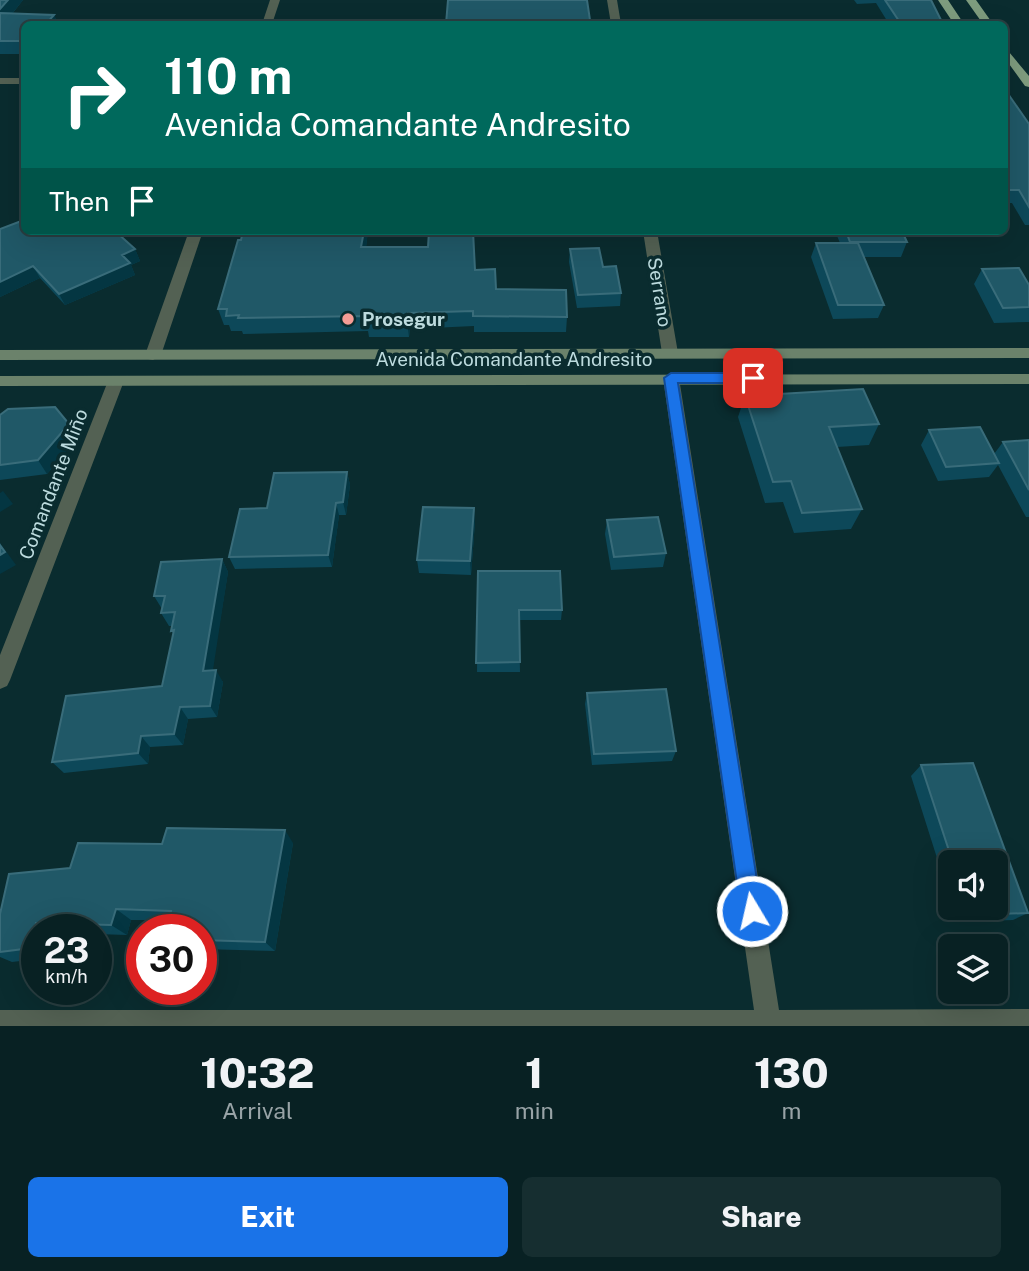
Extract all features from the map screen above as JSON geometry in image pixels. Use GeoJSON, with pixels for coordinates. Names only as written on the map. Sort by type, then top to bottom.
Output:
{"type":"FeatureCollection","features":[{"type":"Feature","properties":{"kind":"main road"},"geometry":{"type":"LineString","coordinates":[[943,0],[957,21]]}},
{"type":"Feature","properties":{"kind":"main road"},"geometry":{"type":"LineString","coordinates":[[971,0],[986,21]]}},
{"type":"Feature","properties":{"kind":"main road"},"geometry":{"type":"LineString","coordinates":[[1008,55],[1029,84]]}},
{"type":"Feature","properties":{"kind":"main road","name":"Avenida Comandante Andresito"},"geometry":{"type":"LineString","coordinates":[[0,355],[1029,353]]}},
{"type":"Feature","properties":{"kind":"main road","name":"Avenida Comandante Andresito"},"geometry":{"type":"LineString","coordinates":[[0,381],[1029,379]]}},
{"type":"Feature","properties":{"kind":"street"},"geometry":{"type":"LineString","coordinates":[[268,21],[275,0]]}},
{"type":"Feature","properties":{"kind":"street"},"geometry":{"type":"LineString","coordinates":[[612,0],[616,21]]}},
{"type":"Feature","properties":{"kind":"street"},"geometry":{"type":"LineString","coordinates":[[0,81],[21,80]]}},
{"type":"Feature","properties":{"kind":"street"},"geometry":{"type":"LineString","coordinates":[[153,355],[195,235]]}},
{"type":"Feature","properties":{"kind":"street","name":"Serrano"},"geometry":{"type":"LineString","coordinates":[[651,235],[670,353]]}},
{"type":"Feature","properties":{"kind":"street"},"geometry":{"type":"LineString","coordinates":[[671,378],[769,1023]]}},
{"type":"Feature","properties":{"kind":"street","name":"Comandante Miño"},"geometry":{"type":"LineString","coordinates":[[0,680],[116,381]]}},
{"type":"Feature","properties":{"kind":"street"},"geometry":{"type":"LineString","coordinates":[[0,1023],[1029,1022]]}},
{"type":"Feature","properties":{"kind":"building"},"geometry":{"type":"Polygon","coordinates":[[[0,0],[8,0],[0,9],[0,0]]]}},
{"type":"Feature","properties":{"kind":"building"},"geometry":{"type":"Polygon","coordinates":[[[448,0],[587,0],[590,20],[576,21],[446,21],[448,0]]]}},
{"type":"Feature","properties":{"kind":"building"},"geometry":{"type":"Polygon","coordinates":[[[885,0],[931,0],[942,21],[899,21],[885,0]]]}},
{"type":"Feature","properties":{"kind":"building"},"geometry":{"type":"Polygon","coordinates":[[[0,13],[54,15],[49,21],[21,21],[21,41],[0,41],[0,13]]]}},
{"type":"Feature","properties":{"kind":"building"},"geometry":{"type":"Polygon","coordinates":[[[1008,94],[1029,124],[1029,207],[1019,190],[1008,190],[1008,94]]]}},
{"type":"Feature","properties":{"kind":"building"},"geometry":{"type":"Polygon","coordinates":[[[21,221],[21,235],[119,235],[135,249],[122,255],[130,263],[59,294],[33,266],[0,282],[0,229],[21,221]]]}},
{"type":"Feature","properties":{"kind":"building"},"geometry":{"type":"Polygon","coordinates":[[[242,235],[363,235],[361,247],[428,247],[429,235],[473,235],[475,270],[495,269],[496,289],[566,290],[567,317],[473,316],[473,311],[408,313],[407,321],[366,322],[367,316],[226,316],[227,309],[218,309],[238,240],[241,240],[242,235]]]}},
{"type":"Feature","properties":{"kind":"building"},"geometry":{"type":"Polygon","coordinates":[[[847,235],[904,235],[907,242],[850,242],[847,235]]]}},
{"type":"Feature","properties":{"kind":"building"},"geometry":{"type":"Polygon","coordinates":[[[816,243],[858,243],[884,305],[838,305],[816,243]]]}},
{"type":"Feature","properties":{"kind":"building"},"geometry":{"type":"Polygon","coordinates":[[[599,248],[603,267],[616,266],[621,293],[578,295],[570,249],[599,248]]]}},
{"type":"Feature","properties":{"kind":"building"},"geometry":{"type":"Polygon","coordinates":[[[1019,268],[1029,285],[1029,307],[1003,308],[982,269],[1019,268]]]}},
{"type":"Feature","properties":{"kind":"building"},"geometry":{"type":"Polygon","coordinates":[[[863,389],[879,424],[829,427],[862,509],[802,513],[791,481],[773,482],[745,396],[863,389]]]}},
{"type":"Feature","properties":{"kind":"building"},"geometry":{"type":"Polygon","coordinates":[[[55,407],[69,424],[38,460],[0,465],[0,415],[8,409],[55,407]]]}},
{"type":"Feature","properties":{"kind":"building"},"geometry":{"type":"Polygon","coordinates":[[[980,427],[999,463],[946,467],[929,430],[980,427]]]}},
{"type":"Feature","properties":{"kind":"building"},"geometry":{"type":"Polygon","coordinates":[[[1029,440],[1029,490],[1003,442],[1029,440]]]}},
{"type":"Feature","properties":{"kind":"building"},"geometry":{"type":"Polygon","coordinates":[[[347,472],[343,502],[336,503],[328,555],[229,557],[240,509],[267,508],[274,473],[347,472]]]}},
{"type":"Feature","properties":{"kind":"building"},"geometry":{"type":"Polygon","coordinates":[[[423,507],[474,508],[470,561],[417,560],[423,507]]]}},
{"type":"Feature","properties":{"kind":"building"},"geometry":{"type":"Polygon","coordinates":[[[658,517],[666,553],[614,557],[607,520],[658,517]]]}},
{"type":"Feature","properties":{"kind":"building"},"geometry":{"type":"Polygon","coordinates":[[[222,559],[203,671],[216,670],[210,706],[180,707],[174,734],[141,736],[138,753],[52,762],[66,696],[162,686],[174,630],[171,631],[175,612],[161,613],[165,596],[154,596],[161,562],[222,559]]]}},
{"type":"Feature","properties":{"kind":"building"},"geometry":{"type":"Polygon","coordinates":[[[478,571],[560,571],[562,610],[519,610],[520,662],[476,663],[478,571]]]}},
{"type":"Feature","properties":{"kind":"building"},"geometry":{"type":"Polygon","coordinates":[[[666,689],[676,751],[594,754],[587,693],[666,689]]]}},
{"type":"Feature","properties":{"kind":"building"},"geometry":{"type":"Polygon","coordinates":[[[973,763],[1005,850],[949,850],[921,765],[973,763]]]}},
{"type":"Feature","properties":{"kind":"building"},"geometry":{"type":"Polygon","coordinates":[[[167,828],[285,830],[265,942],[217,940],[217,914],[170,914],[171,911],[116,909],[112,922],[112,914],[21,914],[21,949],[0,952],[0,914],[9,874],[70,868],[78,843],[162,844],[167,828]]]}},
{"type":"Feature","properties":{"kind":"building"},"geometry":{"type":"Polygon","coordinates":[[[1008,858],[1028,913],[1008,914],[1008,858]]]}},
{"type":"Feature","properties":{"kind":"place","name":"Prosegur"},"geometry":{"type":"Point","coordinates":[348,319]}},
{"type":"Feature","properties":{"kind":"route"},"geometry":{"type":"LineString","coordinates":[[752,911],[671,378],[753,378]]}}]}
